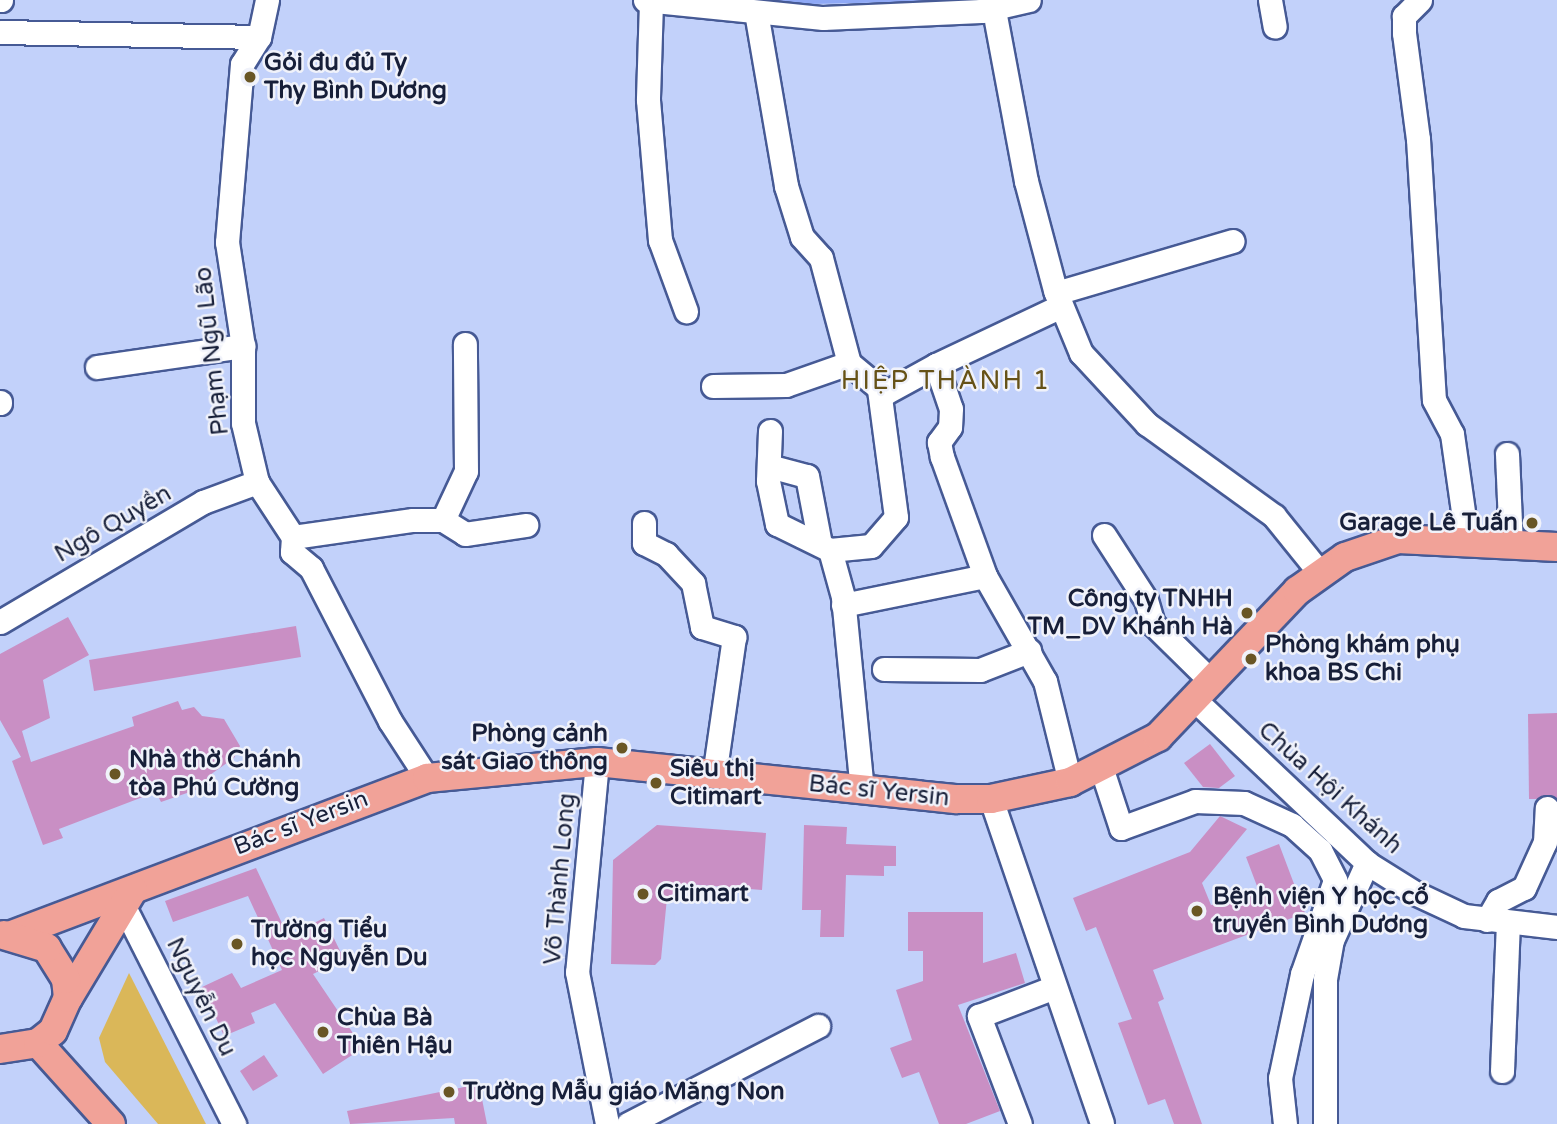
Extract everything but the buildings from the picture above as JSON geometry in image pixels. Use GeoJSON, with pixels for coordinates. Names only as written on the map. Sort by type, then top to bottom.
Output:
{"type":"FeatureCollection","features":[{"type":"Feature","properties":{"kind":"main road","name":"Bác sĩ Yersin"},"geometry":{"type":"LineString","coordinates":[[6,935],[125,897],[427,778],[597,762],[862,790],[991,799],[1070,782],[1102,770],[1158,737],[1320,573],[1398,540],[1467,539],[1557,547]]}},
{"type":"Feature","properties":{"kind":"main road"},"geometry":{"type":"LineString","coordinates":[[0,1049],[38,1043],[53,1031],[68,998],[125,897]]}},
{"type":"Feature","properties":{"kind":"main road"},"geometry":{"type":"LineString","coordinates":[[6,935],[47,948],[66,979],[68,998]]}},
{"type":"Feature","properties":{"kind":"main road"},"geometry":{"type":"LineString","coordinates":[[38,1043],[111,1124]]}},
{"type":"Feature","properties":{"kind":"street","name":"Phạm Ngũ Lão"},"geometry":{"type":"LineString","coordinates":[[267,0],[259,37],[242,64],[228,242],[243,346],[243,423],[257,482],[293,537],[292,552],[311,568],[390,721],[427,778]]}},
{"type":"Feature","properties":{"kind":"street"},"geometry":{"type":"LineString","coordinates":[[687,312],[660,240],[648,100],[648,1],[822,18],[1029,0]]}},
{"type":"Feature","properties":{"kind":"street"},"geometry":{"type":"LineString","coordinates":[[1270,0],[1275,27]]}},
{"type":"Feature","properties":{"kind":"street"},"geometry":{"type":"LineString","coordinates":[[1420,0],[1404,16],[1404,33],[1418,139],[1434,400],[1452,434],[1467,539]]}},
{"type":"Feature","properties":{"kind":"street"},"geometry":{"type":"LineString","coordinates":[[984,6],[1026,181],[1059,299],[1081,353],[1147,424],[1274,516],[1320,573]]}},
{"type":"Feature","properties":{"kind":"street"},"geometry":{"type":"LineString","coordinates":[[756,12],[786,186],[802,237],[821,258],[849,363],[879,389],[895,517],[870,546],[825,547],[777,524],[769,466],[770,431]]}},
{"type":"Feature","properties":{"kind":"street"},"geometry":{"type":"LineString","coordinates":[[0,32],[259,37]]}},
{"type":"Feature","properties":{"kind":"street"},"geometry":{"type":"LineString","coordinates":[[879,389],[898,388],[1059,299],[1233,241]]}},
{"type":"Feature","properties":{"kind":"street"},"geometry":{"type":"LineString","coordinates":[[443,520],[454,508],[466,471],[465,344]]}},
{"type":"Feature","properties":{"kind":"street"},"geometry":{"type":"LineString","coordinates":[[97,367],[243,346]]}},
{"type":"Feature","properties":{"kind":"street"},"geometry":{"type":"LineString","coordinates":[[713,386],[786,385],[849,363]]}},
{"type":"Feature","properties":{"kind":"street"},"geometry":{"type":"LineString","coordinates":[[936,365],[951,409],[941,450],[985,576],[1045,681],[1070,782]]}},
{"type":"Feature","properties":{"kind":"street"},"geometry":{"type":"LineString","coordinates":[[1507,454],[1511,544]]}},
{"type":"Feature","properties":{"kind":"street"},"geometry":{"type":"LineString","coordinates":[[769,466],[807,476],[843,605],[862,790]]}},
{"type":"Feature","properties":{"kind":"street","name":"Ngô Quyền"},"geometry":{"type":"LineString","coordinates":[[0,622],[203,502],[257,482]]}},
{"type":"Feature","properties":{"kind":"street"},"geometry":{"type":"LineString","coordinates":[[293,537],[443,520],[465,534],[526,525]]}},
{"type":"Feature","properties":{"kind":"street"},"geometry":{"type":"LineString","coordinates":[[644,523],[644,543],[666,555],[693,583],[702,626],[734,637],[714,775]]}},
{"type":"Feature","properties":{"kind":"street","name":"Chùa Hội Khánh"},"geometry":{"type":"LineString","coordinates":[[1104,535],[1146,600],[1153,624],[1205,692],[1367,863],[1451,911],[1498,921],[1557,927]]}},
{"type":"Feature","properties":{"kind":"street"},"geometry":{"type":"LineString","coordinates":[[843,605],[985,576]]}},
{"type":"Feature","properties":{"kind":"street"},"geometry":{"type":"LineString","coordinates":[[884,669],[980,670],[1029,651]]}},
{"type":"Feature","properties":{"kind":"street","name":"Võ Thành Long"},"geometry":{"type":"LineString","coordinates":[[597,762],[577,972],[607,1124]]}},
{"type":"Feature","properties":{"kind":"street"},"geometry":{"type":"LineString","coordinates":[[1102,770],[1121,828],[1195,801],[1244,803],[1292,825],[1320,850],[1335,880],[1302,974],[1280,1078],[1285,1124]]}},
{"type":"Feature","properties":{"kind":"street"},"geometry":{"type":"LineString","coordinates":[[991,799],[1102,1124]]}},
{"type":"Feature","properties":{"kind":"street"},"geometry":{"type":"LineString","coordinates":[[1503,1071],[1498,901],[1524,888],[1534,869],[1545,842],[1547,807]]}},
{"type":"Feature","properties":{"kind":"street"},"geometry":{"type":"LineString","coordinates":[[1325,1124],[1325,979],[1332,940],[1367,863]]}},
{"type":"Feature","properties":{"kind":"street","name":"Nguyễn Du"},"geometry":{"type":"LineString","coordinates":[[125,897],[234,1124]]}},
{"type":"Feature","properties":{"kind":"street"},"geometry":{"type":"LineString","coordinates":[[1020,1124],[979,1016],[1055,987]]}},
{"type":"Feature","properties":{"kind":"street"},"geometry":{"type":"LineString","coordinates":[[628,1124],[818,1026]]}},
{"type":"Feature","properties":{"kind":"shaded area"},"geometry":{"type":"Polygon","coordinates":[[[129,973],[206,1124],[158,1124],[105,1062],[99,1038],[129,973]]]}},
{"type":"Feature","properties":{"kind":"water"},"geometry":{"type":"Polygon","coordinates":[[[713,0],[996,0],[763,5],[713,0]]]}},
{"type":"Feature","properties":{"kind":"place","name":"Gỏi đu đủ Ty Thy Bình Dương"},"geometry":{"type":"Point","coordinates":[250,77]}},
{"type":"Feature","properties":{"kind":"place","name":"Garage Lê Tuấn"},"geometry":{"type":"Point","coordinates":[1532,523]}},
{"type":"Feature","properties":{"kind":"place","name":"Công ty TNHH TM_DV Khánh Hà"},"geometry":{"type":"Point","coordinates":[1247,613]}},
{"type":"Feature","properties":{"kind":"place","name":"Phòng khám phụ khoa BS Chi"},"geometry":{"type":"Point","coordinates":[1251,659]}},
{"type":"Feature","properties":{"kind":"place","name":"Phòng cảnh sát Giao thông"},"geometry":{"type":"Point","coordinates":[622,748]}},
{"type":"Feature","properties":{"kind":"place","name":"Nhà thờ Chánh tòa Phú Cường"},"geometry":{"type":"Point","coordinates":[115,774]}},
{"type":"Feature","properties":{"kind":"place","name":"Siêu thị Citimart"},"geometry":{"type":"Point","coordinates":[656,783]}},
{"type":"Feature","properties":{"kind":"place","name":"Citimart"},"geometry":{"type":"Point","coordinates":[643,894]}},
{"type":"Feature","properties":{"kind":"place","name":"Bệnh viện Y học cổ truyền Bình Dương"},"geometry":{"type":"Point","coordinates":[1197,911]}},
{"type":"Feature","properties":{"kind":"place","name":"Trường Tiểu học Nguyễn Du"},"geometry":{"type":"Point","coordinates":[237,944]}},
{"type":"Feature","properties":{"kind":"place","name":"Chùa Bà Thiên Hậu"},"geometry":{"type":"Point","coordinates":[323,1032]}},
{"type":"Feature","properties":{"kind":"place","name":"Trường Mẫu giáo Măng Non"},"geometry":{"type":"Point","coordinates":[449,1092]}},
{"type":"Feature","properties":{"kind":"district","name":"HIỆP THÀNH 1"},"geometry":{"type":"Point","coordinates":[946,381]}}]}
